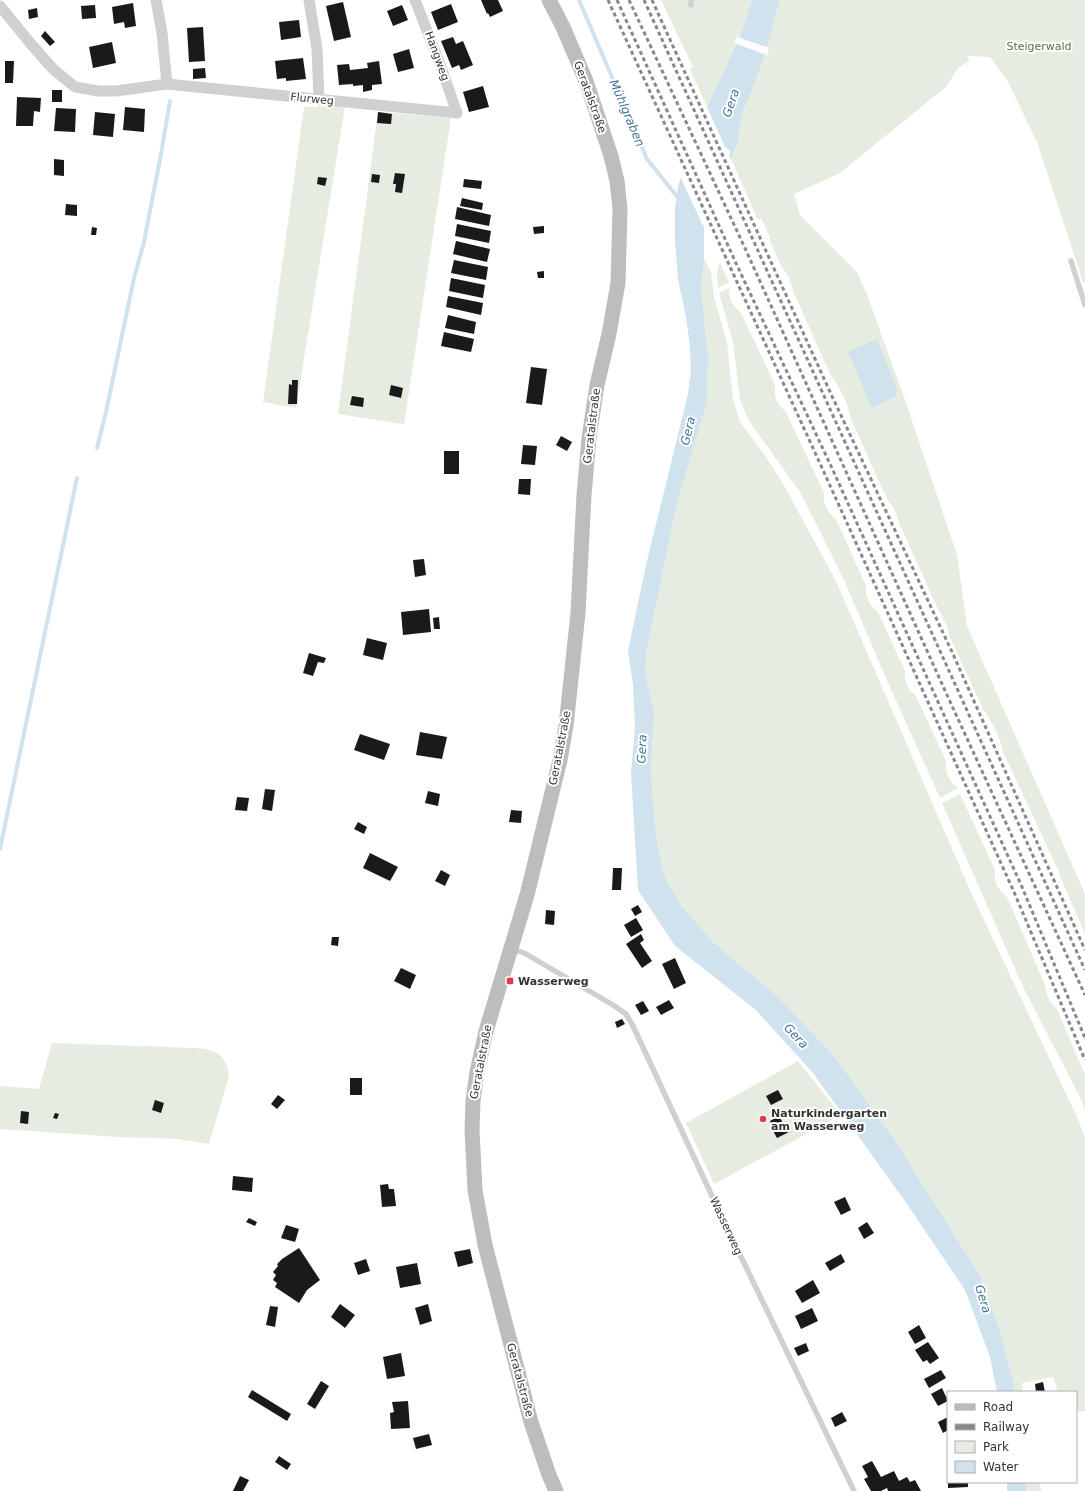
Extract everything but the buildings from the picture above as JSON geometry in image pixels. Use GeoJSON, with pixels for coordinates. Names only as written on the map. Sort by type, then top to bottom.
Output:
{"type":"FeatureCollection","features":[{"type":"Feature","properties":{"kind":"street"},"geometry":{"type":"LineString","coordinates":[[156,0],[162,33],[167,84]]}},
{"type":"Feature","properties":{"kind":"street"},"geometry":{"type":"LineString","coordinates":[[309,0],[317,49],[319,100]]}},
{"type":"Feature","properties":{"kind":"street","name":"Hangweg"},"geometry":{"type":"LineString","coordinates":[[416,0],[457,113]]}},
{"type":"Feature","properties":{"kind":"street","name":"Geratalstraße"},"geometry":{"type":"LineString","coordinates":[[549,0],[586,81],[611,156],[617,181],[620,209],[618,283],[609,334],[597,385],[589,438],[584,495],[578,613],[566,726],[560,760],[529,888],[486,1031],[477,1072],[473,1101],[472,1130],[475,1190],[485,1245],[500,1308],[531,1422],[556,1491]]}},
{"type":"Feature","properties":{"kind":"street","name":"Flurweg"},"geometry":{"type":"LineString","coordinates":[[0,6],[53,69],[75,86],[98,91],[110,91],[167,84],[457,113]]}},
{"type":"Feature","properties":{"kind":"lane"},"geometry":{"type":"LineString","coordinates":[[1071,261],[1085,305]]}},
{"type":"Feature","properties":{"kind":"lane","name":"Wasserweg"},"geometry":{"type":"LineString","coordinates":[[511,948],[526,954],[626,1014],[854,1491]]}},
{"type":"Feature","properties":{"kind":"green space"},"geometry":{"type":"Polygon","coordinates":[[[661,0],[752,0],[742,30],[707,106],[689,68],[693,67],[661,0]]]}},
{"type":"Feature","properties":{"kind":"green space","name":"Steigerwald"},"geometry":{"type":"Polygon","coordinates":[[[780,0],[1085,0],[1085,282],[1083,282],[1037,142],[1007,80],[990,57],[968,56],[969,61],[957,69],[947,86],[840,173],[794,194],[800,215],[857,272],[867,295],[904,397],[957,555],[967,626],[1085,894],[1085,934],[1059,872],[1003,752],[998,735],[983,709],[949,635],[947,626],[900,525],[894,508],[888,501],[851,419],[843,395],[830,374],[794,293],[788,275],[781,266],[761,218],[758,220],[731,159],[738,141],[742,115],[765,55],[780,0]]]}},
{"type":"Feature","properties":{"kind":"green space"},"geometry":{"type":"Polygon","coordinates":[[[345,106],[296,408],[263,402],[304,107],[345,106]]]}},
{"type":"Feature","properties":{"kind":"green space"},"geometry":{"type":"Polygon","coordinates":[[[378,112],[451,118],[404,424],[338,414],[378,112]]]}},
{"type":"Feature","properties":{"kind":"green space"},"geometry":{"type":"Polygon","coordinates":[[[704,259],[711,272],[714,297],[727,343],[733,399],[740,422],[766,457],[782,482],[836,581],[970,890],[1076,1115],[1085,1138],[1085,1411],[1077,1412],[1077,1391],[1058,1391],[1053,1377],[1022,1383],[1023,1391],[1015,1391],[1000,1331],[979,1274],[894,1139],[835,1057],[778,997],[715,944],[680,904],[665,877],[658,848],[651,770],[654,712],[645,673],[647,649],[677,503],[707,402],[708,358],[701,287],[704,259]]]}},
{"type":"Feature","properties":{"kind":"green space"},"geometry":{"type":"Polygon","coordinates":[[[720,262],[729,283],[718,288],[717,273],[720,262]]]}},
{"type":"Feature","properties":{"kind":"green space"},"geometry":{"type":"Polygon","coordinates":[[[729,288],[732,302],[741,313],[775,385],[776,400],[786,412],[824,493],[826,508],[836,519],[866,586],[868,600],[878,612],[905,671],[907,685],[916,696],[946,761],[948,777],[958,788],[940,798],[844,580],[820,531],[800,492],[749,421],[740,400],[733,342],[719,293],[729,288]]]}},
{"type":"Feature","properties":{"kind":"green space"},"geometry":{"type":"Polygon","coordinates":[[[960,794],[995,870],[997,885],[1007,897],[1045,985],[1048,998],[1057,1009],[1085,1075],[1085,1111],[1082,1101],[1024,989],[942,803],[960,794]]]}},
{"type":"Feature","properties":{"kind":"green space"},"geometry":{"type":"Polygon","coordinates":[[[52,1043],[196,1048],[215,1052],[223,1058],[226,1063],[229,1076],[209,1144],[177,1139],[119,1137],[0,1129],[0,1086],[39,1089],[52,1043]]]}},
{"type":"Feature","properties":{"kind":"green space","name":"Naturkindergarten am Wasserweg"},"geometry":{"type":"Polygon","coordinates":[[[798,1061],[841,1115],[714,1184],[686,1123],[798,1061]]]}},
{"type":"Feature","properties":{"kind":"green space"},"geometry":{"type":"Polygon","coordinates":[[[1026,1483],[1039,1483],[1041,1491],[1026,1491],[1026,1483]]]}},
{"type":"Feature","properties":{"kind":"water","name":"Gera"},"geometry":{"type":"Polygon","coordinates":[[[752,0],[780,0],[765,55],[742,115],[738,141],[704,229],[704,259],[701,287],[708,358],[707,402],[677,503],[647,649],[645,673],[654,712],[651,770],[658,848],[665,877],[680,904],[715,944],[778,997],[835,1057],[894,1139],[979,1274],[1000,1331],[1015,1391],[997,1391],[990,1357],[965,1290],[907,1204],[813,1073],[756,1010],[675,946],[638,890],[631,773],[635,727],[633,685],[628,651],[646,565],[688,394],[691,370],[686,317],[678,279],[675,241],[675,208],[678,187],[685,162],[707,106],[742,30],[752,0]]]}},
{"type":"Feature","properties":{"kind":"water"},"geometry":{"type":"Polygon","coordinates":[[[877,339],[897,389],[896,396],[872,408],[848,352],[877,339]]]}},
{"type":"Feature","properties":{"kind":"water"},"geometry":{"type":"Polygon","coordinates":[[[1007,1483],[1026,1483],[1026,1491],[1007,1491],[1007,1483]]]}},
{"type":"Feature","properties":{"kind":"pier"},"geometry":{"type":"Polygon","coordinates":[[[737,37],[769,48],[767,55],[734,43],[737,37]]]}},
{"type":"Feature","properties":{"kind":"pier"},"geometry":{"type":"Polygon","coordinates":[[[706,105],[725,147],[730,152],[729,156],[732,162],[706,232],[679,174],[706,105]]]}},
{"type":"Feature","properties":{"kind":"waterway","name":"Mühlgraben"},"geometry":{"type":"LineString","coordinates":[[579,0],[647,159],[679,199]]}},
{"type":"Feature","properties":{"kind":"waterway"},"geometry":{"type":"LineString","coordinates":[[97,448],[134,278],[144,242],[170,101]]}},
{"type":"Feature","properties":{"kind":"waterway"},"geometry":{"type":"LineString","coordinates":[[0,849],[77,478]]}},
{"type":"Feature","properties":{"kind":"railway"},"geometry":{"type":"LineString","coordinates":[[608,0],[1014,892],[1085,1060]]}},
{"type":"Feature","properties":{"kind":"railway"},"geometry":{"type":"LineString","coordinates":[[617,0],[1022,887],[1085,1038]]}},
{"type":"Feature","properties":{"kind":"railway"},"geometry":{"type":"LineString","coordinates":[[629,0],[744,246],[947,695],[1085,995]]}},
{"type":"Feature","properties":{"kind":"railway"},"geometry":{"type":"LineString","coordinates":[[644,0],[1085,970]]}},
{"type":"Feature","properties":{"kind":"railway"},"geometry":{"type":"LineString","coordinates":[[652,0],[831,394],[953,654],[1085,950]]}},
{"type":"Feature","properties":{"kind":"place","name":"Wasserweg"},"geometry":{"type":"Point","coordinates":[510,981]}},
{"type":"Feature","properties":{"kind":"place","name":"Naturkindergarten am Wasserweg"},"geometry":{"type":"Point","coordinates":[763,1119]}}]}
